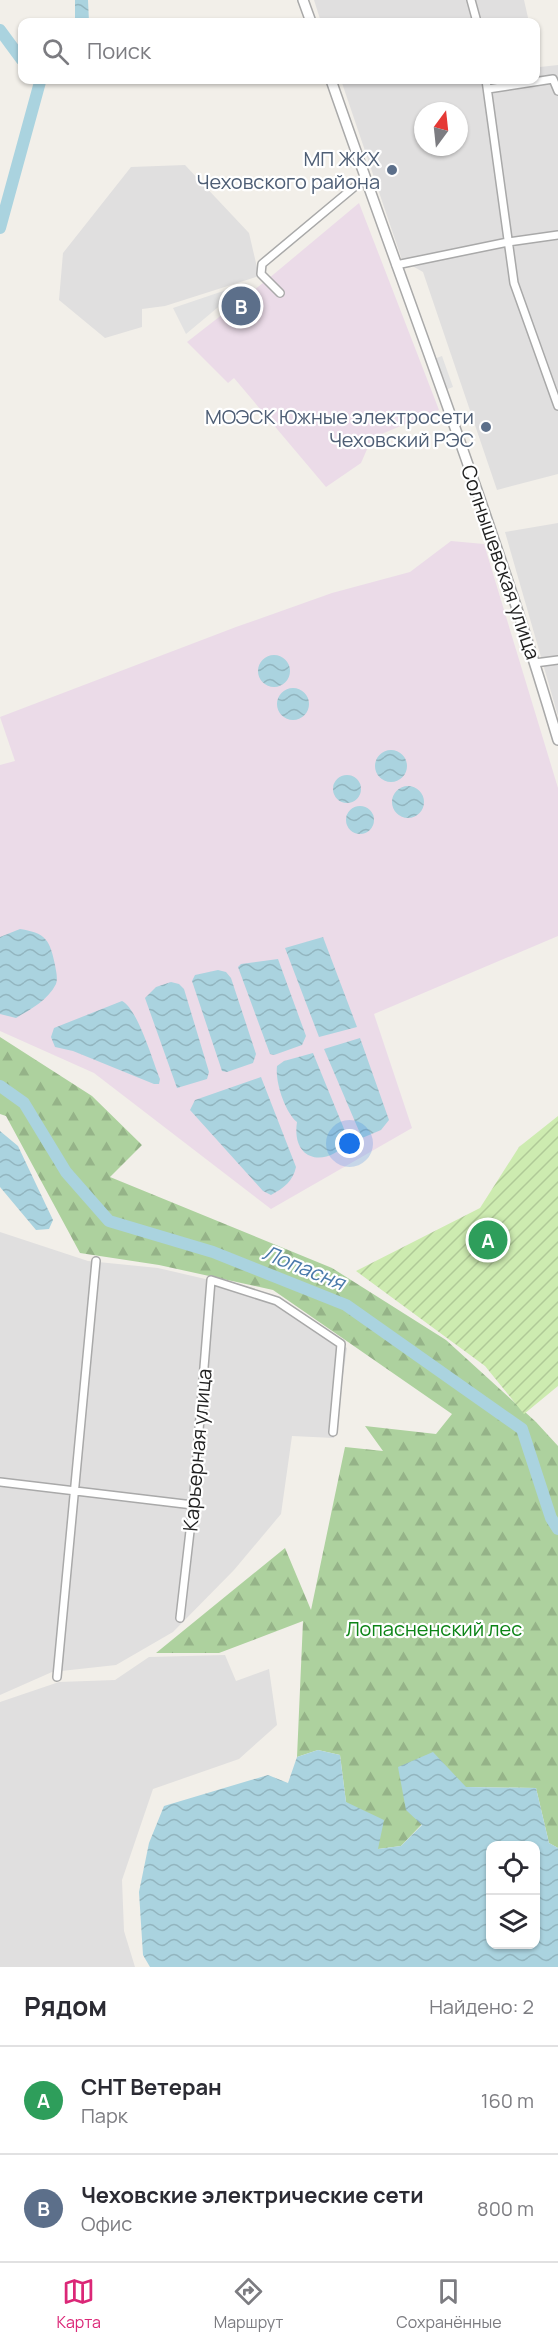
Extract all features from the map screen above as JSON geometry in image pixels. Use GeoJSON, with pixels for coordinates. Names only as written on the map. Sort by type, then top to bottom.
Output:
{"type":"FeatureCollection","features":[{"type":"Feature","properties":{"kind":"street"},"geometry":{"type":"LineString","coordinates":[[303,0],[310,18]]}},
{"type":"Feature","properties":{"kind":"street"},"geometry":{"type":"LineString","coordinates":[[471,0],[476,18]]}},
{"type":"Feature","properties":{"kind":"street"},"geometry":{"type":"LineString","coordinates":[[540,81],[553,79],[558,91]]}},
{"type":"Feature","properties":{"kind":"street","name":"Солнышевская улица"},"geometry":{"type":"LineString","coordinates":[[332,84],[479,495],[558,740]]}},
{"type":"Feature","properties":{"kind":"street"},"geometry":{"type":"LineString","coordinates":[[487,84],[514,283],[558,406]]}},
{"type":"Feature","properties":{"kind":"street"},"geometry":{"type":"LineString","coordinates":[[488,89],[520,84]]}},
{"type":"Feature","properties":{"kind":"street"},"geometry":{"type":"LineString","coordinates":[[280,293],[261,274],[262,264],[365,178]]}},
{"type":"Feature","properties":{"kind":"street"},"geometry":{"type":"LineString","coordinates":[[396,266],[508,242],[558,235]]}},
{"type":"Feature","properties":{"kind":"street"},"geometry":{"type":"LineString","coordinates":[[535,663],[558,660]]}},
{"type":"Feature","properties":{"kind":"street"},"geometry":{"type":"LineString","coordinates":[[57,1677],[96,1261]]}},
{"type":"Feature","properties":{"kind":"street","name":"Карьерная улица"},"geometry":{"type":"LineString","coordinates":[[180,1618],[193,1505],[211,1280],[277,1301],[341,1344],[333,1432]]}},
{"type":"Feature","properties":{"kind":"street"},"geometry":{"type":"LineString","coordinates":[[0,1482],[193,1505]]}},
{"type":"Feature","properties":{"kind":"shaded area"},"geometry":{"type":"Polygon","coordinates":[[[314,0],[524,0],[528,18],[320,18],[314,0]]]}},
{"type":"Feature","properties":{"kind":"shaded area"},"geometry":{"type":"Polygon","coordinates":[[[558,65],[558,474],[497,490],[423,272],[402,260],[342,84],[540,84],[540,67],[558,65]]]}},
{"type":"Feature","properties":{"kind":"shaded area"},"geometry":{"type":"Polygon","coordinates":[[[185,165],[249,233],[259,276],[165,306],[142,309],[142,327],[105,338],[59,300],[63,253],[131,167],[185,165]]]}},
{"type":"Feature","properties":{"kind":"shaded area"},"geometry":{"type":"Polygon","coordinates":[[[359,203],[439,410],[372,438],[361,463],[326,487],[234,378],[228,383],[187,342],[268,279],[359,203]]]}},
{"type":"Feature","properties":{"kind":"shaded area"},"geometry":{"type":"Polygon","coordinates":[[[247,283],[186,334],[173,308],[247,283]]]}},
{"type":"Feature","properties":{"kind":"shaded area"},"geometry":{"type":"Polygon","coordinates":[[[442,356],[453,387],[445,390],[434,359],[442,356]]]}},
{"type":"Feature","properties":{"kind":"shaded area"},"geometry":{"type":"Polygon","coordinates":[[[558,523],[558,716],[505,532],[558,523]]]}},
{"type":"Feature","properties":{"kind":"shaded area"},"geometry":{"type":"Polygon","coordinates":[[[451,541],[484,544],[558,788],[558,936],[374,1014],[412,1128],[271,1209],[94,1073],[0,1031],[0,765],[15,761],[0,717],[332,593],[410,572],[451,541]]]}},
{"type":"Feature","properties":{"kind":"shaded area"},"geometry":{"type":"Polygon","coordinates":[[[0,1232],[88,1261],[158,1268],[274,1295],[347,1348],[334,1438],[292,1436],[281,1514],[234,1570],[173,1632],[116,1665],[52,1672],[0,1695],[0,1232]]]}},
{"type":"Feature","properties":{"kind":"shaded area"},"geometry":{"type":"Polygon","coordinates":[[[225,1655],[236,1681],[269,1669],[277,1725],[239,1759],[153,1789],[122,1880],[124,1931],[135,1967],[0,1967],[0,1702],[59,1682],[115,1680],[149,1657],[225,1655]]]}},
{"type":"Feature","properties":{"kind":"green space","name":"Лопасненский лес"},"geometry":{"type":"Polygon","coordinates":[[[0,1037],[92,1096],[142,1145],[110,1177],[332,1268],[446,1340],[536,1422],[558,1446],[558,1848],[549,1843],[536,1788],[466,1787],[422,1824],[401,1846],[378,1849],[346,1802],[340,1755],[318,1750],[297,1757],[303,1621],[219,1653],[156,1653],[285,1548],[311,1610],[345,1447],[383,1451],[365,1426],[436,1434],[452,1414],[273,1290],[159,1265],[80,1253],[6,1116],[0,1114],[0,1037]]]}},
{"type":"Feature","properties":{"kind":"green space"},"geometry":{"type":"Polygon","coordinates":[[[558,1116],[558,1386],[524,1414],[485,1366],[356,1271],[480,1208],[519,1147],[558,1116]]]}},
{"type":"Feature","properties":{"kind":"water"},"geometry":{"type":"Polygon","coordinates":[[[75,0],[88,0],[89,18],[75,18],[75,0]]]}},
{"type":"Feature","properties":{"kind":"water"},"geometry":{"type":"Polygon","coordinates":[[[274,655],[286,659],[290,671],[286,683],[274,687],[262,683],[258,671],[262,659],[274,655]]]}},
{"type":"Feature","properties":{"kind":"water"},"geometry":{"type":"Polygon","coordinates":[[[293,688],[305,692],[309,704],[305,716],[293,720],[281,716],[277,704],[281,692],[293,688]]]}},
{"type":"Feature","properties":{"kind":"water"},"geometry":{"type":"Polygon","coordinates":[[[391,750],[403,754],[407,766],[403,778],[391,782],[379,778],[375,766],[379,754],[391,750]]]}},
{"type":"Feature","properties":{"kind":"water"},"geometry":{"type":"Polygon","coordinates":[[[347,775],[357,779],[361,789],[357,799],[347,803],[337,799],[333,789],[337,779],[347,775]]]}},
{"type":"Feature","properties":{"kind":"water"},"geometry":{"type":"Polygon","coordinates":[[[408,786],[420,790],[424,802],[420,814],[408,818],[396,814],[392,802],[396,790],[408,786]]]}},
{"type":"Feature","properties":{"kind":"water"},"geometry":{"type":"Polygon","coordinates":[[[360,806],[370,810],[374,820],[370,830],[360,834],[350,830],[346,820],[350,810],[360,806]]]}},
{"type":"Feature","properties":{"kind":"water"},"geometry":{"type":"Polygon","coordinates":[[[20,929],[36,933],[49,944],[57,979],[53,990],[44,999],[16,1018],[0,1014],[0,937],[20,929]]]}},
{"type":"Feature","properties":{"kind":"water"},"geometry":{"type":"Polygon","coordinates":[[[323,937],[357,1027],[319,1037],[285,948],[323,937]]]}},
{"type":"Feature","properties":{"kind":"water"},"geometry":{"type":"Polygon","coordinates":[[[278,959],[306,1036],[302,1045],[274,1055],[270,1054],[238,967],[241,964],[278,959]]]}},
{"type":"Feature","properties":{"kind":"water"},"geometry":{"type":"Polygon","coordinates":[[[218,970],[226,972],[231,978],[256,1054],[253,1063],[227,1072],[222,1071],[192,981],[195,975],[218,970]]]}},
{"type":"Feature","properties":{"kind":"water"},"geometry":{"type":"Polygon","coordinates":[[[171,982],[179,984],[184,989],[209,1072],[207,1079],[177,1088],[145,998],[156,987],[171,982]]]}},
{"type":"Feature","properties":{"kind":"water"},"geometry":{"type":"Polygon","coordinates":[[[122,1001],[134,1014],[139,1025],[160,1079],[159,1084],[73,1051],[55,1047],[51,1037],[54,1028],[122,1001]]]}},
{"type":"Feature","properties":{"kind":"water"},"geometry":{"type":"Polygon","coordinates":[[[360,1038],[389,1120],[381,1130],[362,1138],[324,1049],[360,1038]]]}},
{"type":"Feature","properties":{"kind":"water"},"geometry":{"type":"Polygon","coordinates":[[[313,1053],[349,1141],[340,1150],[321,1157],[312,1157],[300,1146],[297,1122],[285,1104],[279,1088],[277,1073],[277,1066],[284,1061],[313,1053]]]}},
{"type":"Feature","properties":{"kind":"water"},"geometry":{"type":"Polygon","coordinates":[[[261,1077],[296,1167],[287,1184],[271,1195],[263,1191],[190,1110],[195,1100],[261,1077]]]}},
{"type":"Feature","properties":{"kind":"water"},"geometry":{"type":"Polygon","coordinates":[[[0,1131],[18,1146],[53,1220],[49,1229],[36,1230],[0,1187],[0,1131]]]}},
{"type":"Feature","properties":{"kind":"water"},"geometry":{"type":"Polygon","coordinates":[[[318,1750],[340,1755],[346,1802],[384,1820],[378,1849],[401,1846],[422,1825],[406,1810],[398,1767],[433,1752],[466,1787],[536,1788],[549,1843],[558,1848],[558,1967],[150,1967],[143,1955],[139,1892],[149,1843],[164,1806],[268,1775],[288,1783],[297,1757],[318,1750]]]}},
{"type":"Feature","properties":{"kind":"waterway","name":"Лопасня"},"geometry":{"type":"LineString","coordinates":[[0,30],[18,55]]}},
{"type":"Feature","properties":{"kind":"waterway","name":"Лопасня"},"geometry":{"type":"LineString","coordinates":[[0,228],[39,84]]}},
{"type":"Feature","properties":{"kind":"waterway","name":"Лопасня"},"geometry":{"type":"LineString","coordinates":[[0,1086],[24,1103],[66,1172],[109,1221],[213,1252],[346,1305],[522,1429],[551,1518],[558,1529]]}},
{"type":"Feature","properties":{"kind":"place","name":"МП ЖКХ Чеховского района"},"geometry":{"type":"Point","coordinates":[392,170]}},
{"type":"Feature","properties":{"kind":"place","name":"Чеховские электрические сети"},"geometry":{"type":"Point","coordinates":[241,306]}},
{"type":"Feature","properties":{"kind":"place","name":"МОЭСК Южные электросети Чеховский РЭС"},"geometry":{"type":"Point","coordinates":[486,427]}},
{"type":"Feature","properties":{"kind":"place","name":"СНТ Ветеран"},"geometry":{"type":"Point","coordinates":[488,1240]}}]}
